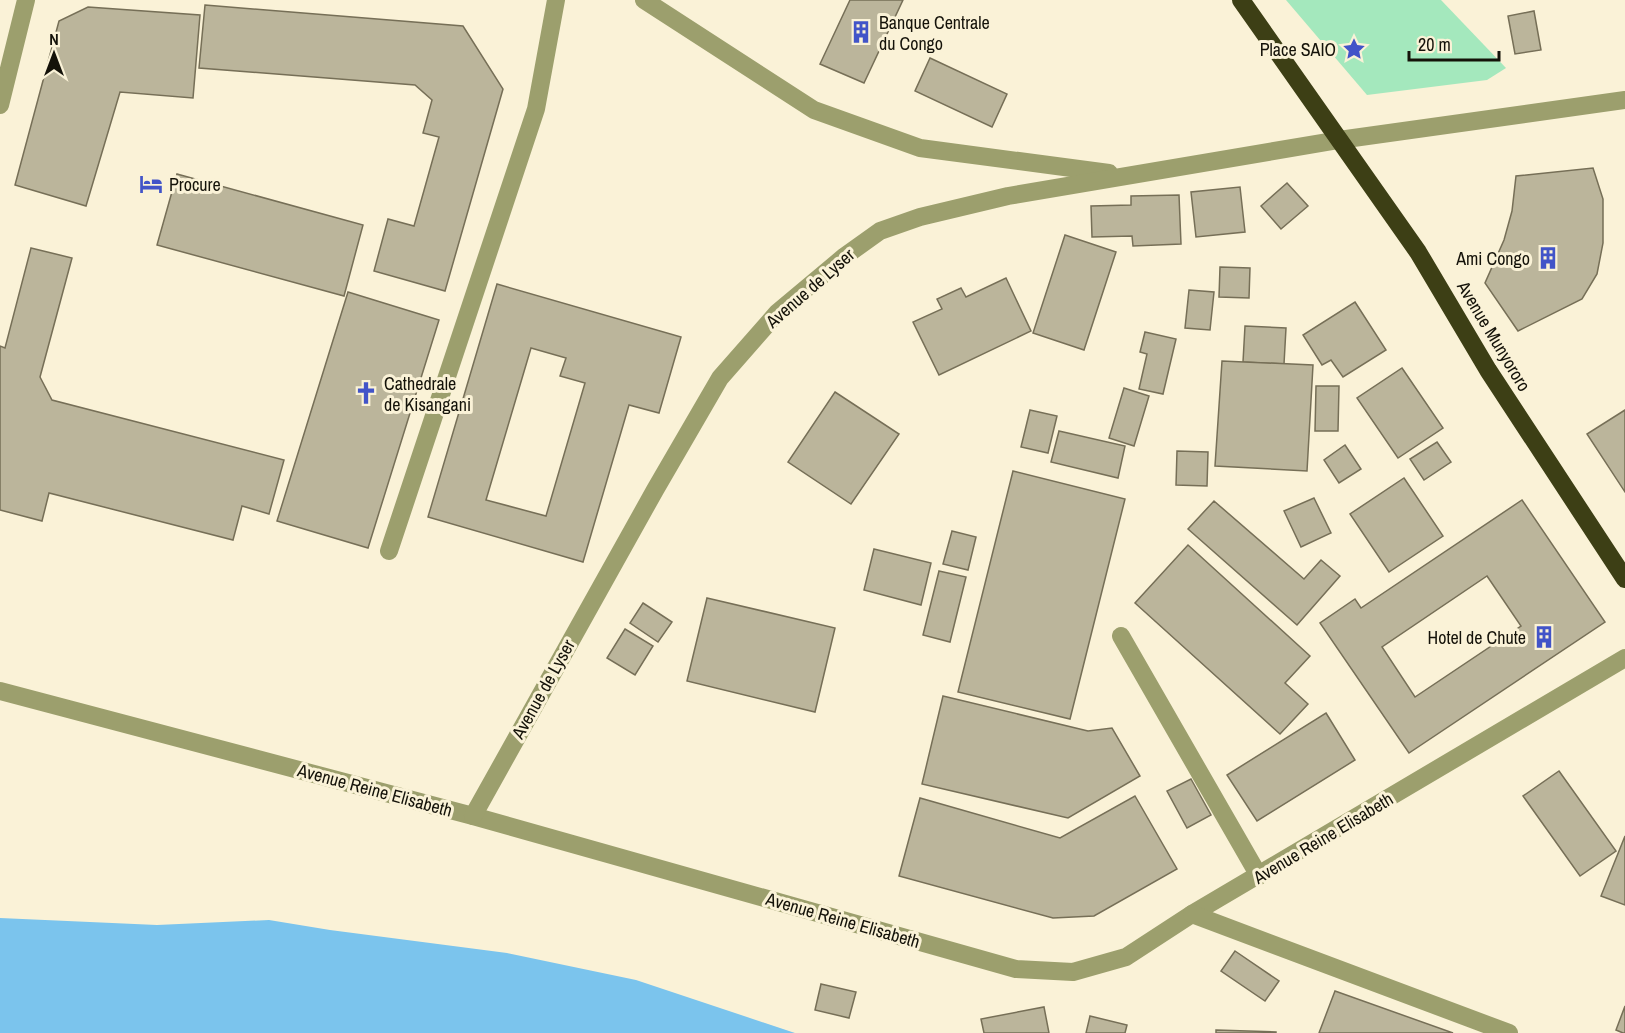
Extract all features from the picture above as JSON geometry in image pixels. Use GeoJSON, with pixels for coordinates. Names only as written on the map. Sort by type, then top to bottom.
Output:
{"type":"FeatureCollection","features":[{"type":"Feature","properties":{"kind":"highway","name":"Avenue Munyororo"},"geometry":{"type":"LineString","coordinates":[[1241,0],[1418,252],[1488,370],[1625,579]]}},
{"type":"Feature","properties":{"kind":"street"},"geometry":{"type":"LineString","coordinates":[[0,105],[26,0]]}},
{"type":"Feature","properties":{"kind":"street"},"geometry":{"type":"LineString","coordinates":[[389,551],[536,109],[556,0]]}},
{"type":"Feature","properties":{"kind":"street"},"geometry":{"type":"LineString","coordinates":[[644,0],[814,110],[920,147],[1127,176]]}},
{"type":"Feature","properties":{"kind":"street","name":"Avenue de Lyser"},"geometry":{"type":"LineString","coordinates":[[473,816],[720,378],[777,313],[844,256],[879,231],[920,217],[1008,196],[1339,140],[1625,100]]}},
{"type":"Feature","properties":{"kind":"street"},"geometry":{"type":"LineString","coordinates":[[1121,636],[1259,876]]}},
{"type":"Feature","properties":{"kind":"street","name":"Avenue Reine Elisabeth"},"geometry":{"type":"LineString","coordinates":[[0,691],[473,816],[1016,969],[1073,972],[1126,957],[1192,914],[1625,658]]}},
{"type":"Feature","properties":{"kind":"street"},"geometry":{"type":"LineString","coordinates":[[1192,914],[1509,1033]]}},
{"type":"Feature","properties":{"kind":"green space","name":"Place SAIO"},"geometry":{"type":"Polygon","coordinates":[[[1286,0],[1441,0],[1506,68],[1487,80],[1367,95],[1286,0]]]}},
{"type":"Feature","properties":{"kind":"water"},"geometry":{"type":"Polygon","coordinates":[[[0,918],[157,925],[269,920],[507,953],[636,980],[795,1033],[0,1033],[0,918]]]}},
{"type":"Feature","properties":{"kind":"building","name":"Banque Centrale du Congo"},"geometry":{"type":"Polygon","coordinates":[[[850,0],[903,0],[864,83],[820,64],[850,0]]]}},
{"type":"Feature","properties":{"kind":"building"},"geometry":{"type":"Polygon","coordinates":[[[205,5],[463,26],[503,89],[445,291],[374,271],[388,219],[414,226],[439,137],[423,133],[432,100],[415,85],[199,68],[205,5]]]}},
{"type":"Feature","properties":{"kind":"building"},"geometry":{"type":"Polygon","coordinates":[[[88,7],[200,15],[193,98],[120,92],[86,206],[15,185],[59,21],[88,7]]]}},
{"type":"Feature","properties":{"kind":"building"},"geometry":{"type":"Polygon","coordinates":[[[1534,11],[1541,50],[1515,54],[1508,16],[1534,11]]]}},
{"type":"Feature","properties":{"kind":"building"},"geometry":{"type":"Polygon","coordinates":[[[930,58],[1007,94],[992,127],[915,91],[930,58]]]}},
{"type":"Feature","properties":{"kind":"building","name":"Ami Congo"},"geometry":{"type":"Polygon","coordinates":[[[1593,168],[1603,199],[1603,243],[1597,274],[1582,299],[1518,331],[1485,283],[1504,240],[1512,211],[1516,176],[1593,168]]]}},
{"type":"Feature","properties":{"kind":"building"},"geometry":{"type":"Polygon","coordinates":[[[177,174],[363,225],[344,296],[157,245],[177,174]]]}},
{"type":"Feature","properties":{"kind":"building"},"geometry":{"type":"Polygon","coordinates":[[[1287,183],[1308,206],[1281,229],[1261,206],[1287,183]]]}},
{"type":"Feature","properties":{"kind":"building"},"geometry":{"type":"Polygon","coordinates":[[[1240,187],[1245,232],[1196,237],[1191,192],[1240,187]]]}},
{"type":"Feature","properties":{"kind":"building"},"geometry":{"type":"Polygon","coordinates":[[[1179,195],[1181,244],[1133,246],[1132,236],[1092,237],[1091,206],[1131,205],[1131,196],[1179,195]]]}},
{"type":"Feature","properties":{"kind":"building"},"geometry":{"type":"Polygon","coordinates":[[[1065,235],[1116,252],[1084,350],[1033,333],[1065,235]]]}},
{"type":"Feature","properties":{"kind":"building"},"geometry":{"type":"Polygon","coordinates":[[[31,248],[72,258],[40,377],[52,400],[284,460],[269,514],[242,506],[233,540],[49,493],[42,521],[0,510],[0,346],[5,348],[31,248]]]}},
{"type":"Feature","properties":{"kind":"building"},"geometry":{"type":"Polygon","coordinates":[[[1220,267],[1250,268],[1249,298],[1219,297],[1220,267]]]}},
{"type":"Feature","properties":{"kind":"building"},"geometry":{"type":"Polygon","coordinates":[[[1006,278],[1031,331],[939,375],[913,322],[942,309],[937,299],[961,288],[966,297],[1006,278]]]}},
{"type":"Feature","properties":{"kind":"building"},"geometry":{"type":"Polygon","coordinates":[[[497,284],[681,337],[659,413],[629,405],[583,562],[428,517],[497,284]],[[531,348],[486,500],[546,516],[585,383],[560,376],[566,358],[531,348]]]}},
{"type":"Feature","properties":{"kind":"building"},"geometry":{"type":"Polygon","coordinates":[[[1189,290],[1214,292],[1210,330],[1185,328],[1189,290]]]}},
{"type":"Feature","properties":{"kind":"building","name":"Cathedrale de Kisangani"},"geometry":{"type":"Polygon","coordinates":[[[348,292],[439,320],[368,548],[277,521],[348,292]]]}},
{"type":"Feature","properties":{"kind":"building"},"geometry":{"type":"Polygon","coordinates":[[[1355,302],[1386,350],[1343,377],[1331,360],[1322,365],[1303,335],[1355,302]]]}},
{"type":"Feature","properties":{"kind":"building"},"geometry":{"type":"Polygon","coordinates":[[[1245,326],[1286,328],[1284,364],[1243,362],[1245,326]]]}},
{"type":"Feature","properties":{"kind":"building"},"geometry":{"type":"Polygon","coordinates":[[[1145,332],[1176,339],[1163,394],[1139,389],[1147,354],[1140,352],[1145,332]]]}},
{"type":"Feature","properties":{"kind":"building"},"geometry":{"type":"Polygon","coordinates":[[[1222,361],[1313,365],[1307,471],[1215,466],[1222,361]]]}},
{"type":"Feature","properties":{"kind":"building"},"geometry":{"type":"Polygon","coordinates":[[[1402,368],[1443,428],[1398,458],[1357,398],[1402,368]]]}},
{"type":"Feature","properties":{"kind":"building"},"geometry":{"type":"Polygon","coordinates":[[[1316,386],[1339,386],[1338,431],[1315,431],[1316,386]]]}},
{"type":"Feature","properties":{"kind":"building"},"geometry":{"type":"Polygon","coordinates":[[[1124,388],[1149,396],[1134,446],[1109,438],[1124,388]]]}},
{"type":"Feature","properties":{"kind":"building"},"geometry":{"type":"Polygon","coordinates":[[[835,392],[899,434],[851,504],[788,462],[835,392]]]}},
{"type":"Feature","properties":{"kind":"building"},"geometry":{"type":"Polygon","coordinates":[[[1030,410],[1057,416],[1048,453],[1021,447],[1030,410]]]}},
{"type":"Feature","properties":{"kind":"building"},"geometry":{"type":"Polygon","coordinates":[[[1625,410],[1625,492],[1587,434],[1625,410]]]}},
{"type":"Feature","properties":{"kind":"building"},"geometry":{"type":"Polygon","coordinates":[[[1059,431],[1125,446],[1118,478],[1051,462],[1059,431]]]}},
{"type":"Feature","properties":{"kind":"building"},"geometry":{"type":"Polygon","coordinates":[[[1437,442],[1451,462],[1424,480],[1410,459],[1437,442]]]}},
{"type":"Feature","properties":{"kind":"building"},"geometry":{"type":"Polygon","coordinates":[[[1345,445],[1361,469],[1339,483],[1324,460],[1345,445]]]}},
{"type":"Feature","properties":{"kind":"building"},"geometry":{"type":"Polygon","coordinates":[[[1177,451],[1208,452],[1207,486],[1176,485],[1177,451]]]}},
{"type":"Feature","properties":{"kind":"building"},"geometry":{"type":"Polygon","coordinates":[[[1013,471],[1125,499],[1070,719],[958,692],[1013,471]]]}},
{"type":"Feature","properties":{"kind":"building"},"geometry":{"type":"Polygon","coordinates":[[[1404,478],[1443,536],[1389,572],[1350,514],[1404,478]]]}},
{"type":"Feature","properties":{"kind":"building"},"geometry":{"type":"Polygon","coordinates":[[[1314,498],[1331,533],[1301,547],[1284,511],[1314,498]]]}},
{"type":"Feature","properties":{"kind":"building","name":"Hotel de Chute"},"geometry":{"type":"Polygon","coordinates":[[[1522,500],[1605,622],[1409,753],[1320,623],[1355,599],[1361,608],[1522,500]],[[1487,576],[1382,647],[1415,697],[1521,626],[1487,576]]]}},
{"type":"Feature","properties":{"kind":"building"},"geometry":{"type":"Polygon","coordinates":[[[1214,501],[1304,579],[1321,560],[1340,576],[1297,625],[1188,529],[1214,501]]]}},
{"type":"Feature","properties":{"kind":"building"},"geometry":{"type":"Polygon","coordinates":[[[952,531],[976,537],[968,570],[943,564],[952,531]]]}},
{"type":"Feature","properties":{"kind":"building"},"geometry":{"type":"Polygon","coordinates":[[[1188,545],[1310,656],[1285,683],[1308,704],[1280,734],[1135,603],[1188,545]]]}},
{"type":"Feature","properties":{"kind":"building"},"geometry":{"type":"Polygon","coordinates":[[[874,549],[931,563],[921,605],[864,590],[874,549]]]}},
{"type":"Feature","properties":{"kind":"building"},"geometry":{"type":"Polygon","coordinates":[[[939,571],[966,577],[950,642],[923,635],[939,571]]]}},
{"type":"Feature","properties":{"kind":"building"},"geometry":{"type":"Polygon","coordinates":[[[707,598],[835,628],[815,712],[687,681],[707,598]]]}},
{"type":"Feature","properties":{"kind":"building"},"geometry":{"type":"Polygon","coordinates":[[[643,603],[672,622],[658,642],[630,623],[643,603]]]}},
{"type":"Feature","properties":{"kind":"building"},"geometry":{"type":"Polygon","coordinates":[[[625,629],[653,646],[635,675],[607,658],[625,629]]]}},
{"type":"Feature","properties":{"kind":"building"},"geometry":{"type":"Polygon","coordinates":[[[943,696],[1088,731],[1112,728],[1140,776],[1068,818],[922,784],[943,696]]]}},
{"type":"Feature","properties":{"kind":"building"},"geometry":{"type":"Polygon","coordinates":[[[1326,713],[1355,760],[1257,821],[1227,775],[1326,713]]]}},
{"type":"Feature","properties":{"kind":"building"},"geometry":{"type":"Polygon","coordinates":[[[1559,771],[1616,851],[1580,876],[1523,796],[1559,771]]]}},
{"type":"Feature","properties":{"kind":"building"},"geometry":{"type":"Polygon","coordinates":[[[1191,779],[1211,815],[1187,828],[1167,791],[1191,779]]]}},
{"type":"Feature","properties":{"kind":"building"},"geometry":{"type":"Polygon","coordinates":[[[1135,796],[1177,869],[1094,916],[1053,918],[899,876],[920,798],[1060,838],[1135,796]]]}},
{"type":"Feature","properties":{"kind":"building"},"geometry":{"type":"Polygon","coordinates":[[[1625,836],[1625,905],[1601,896],[1625,836]]]}},
{"type":"Feature","properties":{"kind":"building"},"geometry":{"type":"Polygon","coordinates":[[[1235,951],[1279,981],[1265,1001],[1221,971],[1235,951]]]}},
{"type":"Feature","properties":{"kind":"building"},"geometry":{"type":"Polygon","coordinates":[[[821,984],[856,992],[849,1018],[815,1010],[821,984]]]}},
{"type":"Feature","properties":{"kind":"building"},"geometry":{"type":"Polygon","coordinates":[[[1335,991],[1453,1033],[1319,1033],[1335,991]]]}},
{"type":"Feature","properties":{"kind":"building"},"geometry":{"type":"Polygon","coordinates":[[[1625,1006],[1625,1033],[1623,1033],[1616,1030],[1625,1006]]]}},
{"type":"Feature","properties":{"kind":"building"},"geometry":{"type":"Polygon","coordinates":[[[1044,1007],[1049,1033],[984,1033],[981,1019],[1044,1007]]]}},
{"type":"Feature","properties":{"kind":"building"},"geometry":{"type":"Polygon","coordinates":[[[1090,1016],[1127,1025],[1125,1033],[1086,1033],[1090,1016]]]}},
{"type":"Feature","properties":{"kind":"building"},"geometry":{"type":"Polygon","coordinates":[[[1216,1030],[1276,1032],[1276,1033],[1216,1033],[1216,1030]]]}},
{"type":"Feature","properties":{"kind":"place","name":"Banque Centrale du Congo"},"geometry":{"type":"Point","coordinates":[861,32]}},
{"type":"Feature","properties":{"kind":"place","name":"Place SAIO"},"geometry":{"type":"Point","coordinates":[1354,49]}},
{"type":"Feature","properties":{"kind":"place","name":"Procure"},"geometry":{"type":"Point","coordinates":[151,184]}},
{"type":"Feature","properties":{"kind":"place","name":"Ami Congo"},"geometry":{"type":"Point","coordinates":[1548,258]}},
{"type":"Feature","properties":{"kind":"place","name":"Cathedrale de Kisangani"},"geometry":{"type":"Point","coordinates":[366,393]}},
{"type":"Feature","properties":{"kind":"place","name":"Hotel de Chute"},"geometry":{"type":"Point","coordinates":[1544,637]}}]}
